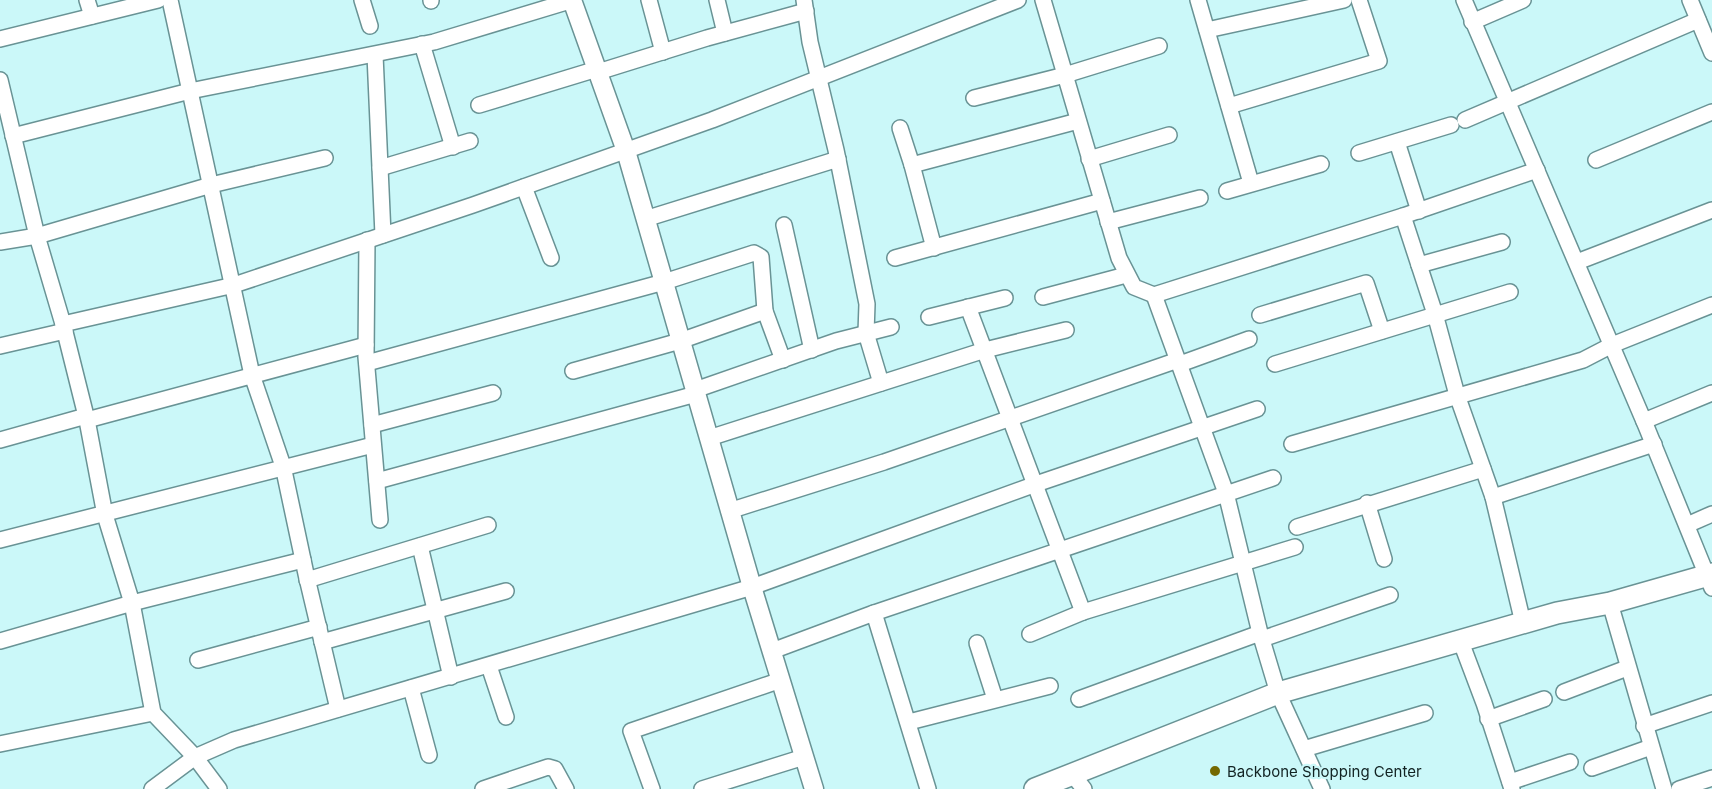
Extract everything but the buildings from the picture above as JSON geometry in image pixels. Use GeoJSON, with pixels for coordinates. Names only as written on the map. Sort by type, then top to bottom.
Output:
{"type":"FeatureCollection","features":[{"type":"Feature","properties":{"kind":"main road"},"geometry":{"type":"LineString","coordinates":[[1035,789],[1079,782],[1278,693],[1557,613],[1710,579]]}},
{"type":"Feature","properties":{"kind":"street"},"geometry":{"type":"LineString","coordinates":[[87,0],[92,16]]}},
{"type":"Feature","properties":{"kind":"street"},"geometry":{"type":"LineString","coordinates":[[0,39],[158,0]]}},
{"type":"Feature","properties":{"kind":"street"},"geometry":{"type":"LineString","coordinates":[[170,0],[252,375],[283,466],[338,709]]}},
{"type":"Feature","properties":{"kind":"street"},"geometry":{"type":"LineString","coordinates":[[362,0],[370,26]]}},
{"type":"Feature","properties":{"kind":"street"},"geometry":{"type":"LineString","coordinates":[[13,135],[190,92],[422,44],[572,0],[626,151],[729,511],[814,789]]}},
{"type":"Feature","properties":{"kind":"street"},"geometry":{"type":"LineString","coordinates":[[649,0],[663,52]]}},
{"type":"Feature","properties":{"kind":"street"},"geometry":{"type":"LineString","coordinates":[[717,0],[725,33]]}},
{"type":"Feature","properties":{"kind":"street"},"geometry":{"type":"LineString","coordinates":[[0,346],[234,285],[383,235],[626,151],[818,80],[1018,0]]}},
{"type":"Feature","properties":{"kind":"street"},"geometry":{"type":"LineString","coordinates":[[1043,0],[1108,222],[1126,275],[1134,287],[1154,295],[1419,211],[1537,170]]}},
{"type":"Feature","properties":{"kind":"street"},"geometry":{"type":"LineString","coordinates":[[1198,0],[1251,183]]}},
{"type":"Feature","properties":{"kind":"street"},"geometry":{"type":"LineString","coordinates":[[1208,30],[1344,0]]}},
{"type":"Feature","properties":{"kind":"street"},"geometry":{"type":"LineString","coordinates":[[1229,106],[1379,61],[1359,0]]}},
{"type":"Feature","properties":{"kind":"street"},"geometry":{"type":"LineString","coordinates":[[1464,0],[1710,579]]}},
{"type":"Feature","properties":{"kind":"street"},"geometry":{"type":"LineString","coordinates":[[1472,22],[1523,0]]}},
{"type":"Feature","properties":{"kind":"street"},"geometry":{"type":"LineString","coordinates":[[1690,0],[1703,22],[1712,53]]}},
{"type":"Feature","properties":{"kind":"street"},"geometry":{"type":"LineString","coordinates":[[479,105],[663,52],[805,6],[818,80],[838,159],[867,304],[866,333],[881,383]]}},
{"type":"Feature","properties":{"kind":"street"},"geometry":{"type":"LineString","coordinates":[[1359,153],[1458,123],[1703,22]]}},
{"type":"Feature","properties":{"kind":"street"},"geometry":{"type":"LineString","coordinates":[[422,44],[453,147]]}},
{"type":"Feature","properties":{"kind":"street"},"geometry":{"type":"LineString","coordinates":[[974,98],[1065,75],[1159,46]]}},
{"type":"Feature","properties":{"kind":"street"},"geometry":{"type":"LineString","coordinates":[[375,55],[383,235]]}},
{"type":"Feature","properties":{"kind":"street"},"geometry":{"type":"LineString","coordinates":[[0,80],[37,236],[64,328],[86,418],[105,515],[132,603],[153,713],[195,757],[219,789]]}},
{"type":"Feature","properties":{"kind":"street"},"geometry":{"type":"LineString","coordinates":[[1596,160],[1712,112]]}},
{"type":"Feature","properties":{"kind":"street"},"geometry":{"type":"LineString","coordinates":[[912,165],[1078,121]]}},
{"type":"Feature","properties":{"kind":"street"},"geometry":{"type":"LineString","coordinates":[[900,128],[934,248]]}},
{"type":"Feature","properties":{"kind":"street"},"geometry":{"type":"LineString","coordinates":[[1089,159],[1169,135]]}},
{"type":"Feature","properties":{"kind":"street"},"geometry":{"type":"LineString","coordinates":[[381,168],[470,141]]}},
{"type":"Feature","properties":{"kind":"street"},"geometry":{"type":"LineString","coordinates":[[1396,141],[1419,211]]}},
{"type":"Feature","properties":{"kind":"street"},"geometry":{"type":"LineString","coordinates":[[0,242],[37,236],[211,185],[325,158]]}},
{"type":"Feature","properties":{"kind":"street"},"geometry":{"type":"LineString","coordinates":[[645,219],[838,159]]}},
{"type":"Feature","properties":{"kind":"street"},"geometry":{"type":"LineString","coordinates":[[1227,191],[1321,164]]}},
{"type":"Feature","properties":{"kind":"street"},"geometry":{"type":"LineString","coordinates":[[524,187],[551,258]]}},
{"type":"Feature","properties":{"kind":"street"},"geometry":{"type":"LineString","coordinates":[[1108,222],[1200,198]]}},
{"type":"Feature","properties":{"kind":"street"},"geometry":{"type":"LineString","coordinates":[[895,258],[1102,201]]}},
{"type":"Feature","properties":{"kind":"street"},"geometry":{"type":"LineString","coordinates":[[1577,262],[1712,210]]}},
{"type":"Feature","properties":{"kind":"street"},"geometry":{"type":"LineString","coordinates":[[1403,216],[1435,314],[1457,395],[1493,497],[1523,623]]}},
{"type":"Feature","properties":{"kind":"street"},"geometry":{"type":"LineString","coordinates":[[784,225],[812,350]]}},
{"type":"Feature","properties":{"kind":"street"},"geometry":{"type":"LineString","coordinates":[[367,240],[366,345],[380,520]]}},
{"type":"Feature","properties":{"kind":"street"},"geometry":{"type":"LineString","coordinates":[[1419,265],[1502,242]]}},
{"type":"Feature","properties":{"kind":"street"},"geometry":{"type":"LineString","coordinates":[[367,363],[664,282],[759,253],[765,311],[783,360]]}},
{"type":"Feature","properties":{"kind":"street"},"geometry":{"type":"LineString","coordinates":[[1043,297],[1126,275]]}},
{"type":"Feature","properties":{"kind":"street"},"geometry":{"type":"LineString","coordinates":[[1260,315],[1366,284],[1382,331]]}},
{"type":"Feature","properties":{"kind":"street"},"geometry":{"type":"LineString","coordinates":[[1275,364],[1510,292]]}},
{"type":"Feature","properties":{"kind":"street"},"geometry":{"type":"LineString","coordinates":[[1154,295],[1226,493],[1261,636],[1278,693],[1322,789]]}},
{"type":"Feature","properties":{"kind":"street"},"geometry":{"type":"LineString","coordinates":[[929,317],[1005,298]]}},
{"type":"Feature","properties":{"kind":"street"},"geometry":{"type":"LineString","coordinates":[[1292,444],[1583,360],[1612,345],[1712,305]]}},
{"type":"Feature","properties":{"kind":"street"},"geometry":{"type":"LineString","coordinates":[[968,307],[1083,612]]}},
{"type":"Feature","properties":{"kind":"street"},"geometry":{"type":"LineString","coordinates":[[573,371],[680,341],[765,311]]}},
{"type":"Feature","properties":{"kind":"street"},"geometry":{"type":"LineString","coordinates":[[376,482],[695,392],[812,350],[891,327]]}},
{"type":"Feature","properties":{"kind":"street"},"geometry":{"type":"LineString","coordinates":[[709,438],[985,350],[1066,330]]}},
{"type":"Feature","properties":{"kind":"street"},"geometry":{"type":"LineString","coordinates":[[729,511],[884,462],[1249,339]]}},
{"type":"Feature","properties":{"kind":"street"},"geometry":{"type":"LineString","coordinates":[[0,440],[366,345]]}},
{"type":"Feature","properties":{"kind":"street"},"geometry":{"type":"LineString","coordinates":[[372,425],[492,393]]}},
{"type":"Feature","properties":{"kind":"street"},"geometry":{"type":"LineString","coordinates":[[1644,421],[1712,393]]}},
{"type":"Feature","properties":{"kind":"street"},"geometry":{"type":"LineString","coordinates":[[152,789],[195,757],[234,740],[752,587],[1036,484],[1257,409]]}},
{"type":"Feature","properties":{"kind":"street"},"geometry":{"type":"LineString","coordinates":[[1493,497],[1654,444]]}},
{"type":"Feature","properties":{"kind":"street"},"geometry":{"type":"LineString","coordinates":[[0,540],[105,515],[283,466],[373,445]]}},
{"type":"Feature","properties":{"kind":"street"},"geometry":{"type":"LineString","coordinates":[[1297,527],[1367,503],[1483,469]]}},
{"type":"Feature","properties":{"kind":"street"},"geometry":{"type":"LineString","coordinates":[[772,651],[1058,549],[1273,478]]}},
{"type":"Feature","properties":{"kind":"street"},"geometry":{"type":"LineString","coordinates":[[1367,503],[1384,559]]}},
{"type":"Feature","properties":{"kind":"street"},"geometry":{"type":"LineString","coordinates":[[1687,525],[1712,514]]}},
{"type":"Feature","properties":{"kind":"street"},"geometry":{"type":"LineString","coordinates":[[307,580],[488,525]]}},
{"type":"Feature","properties":{"kind":"street"},"geometry":{"type":"LineString","coordinates":[[420,546],[451,676]]}},
{"type":"Feature","properties":{"kind":"street"},"geometry":{"type":"LineString","coordinates":[[1030,634],[1083,612],[1295,547]]}},
{"type":"Feature","properties":{"kind":"street"},"geometry":{"type":"LineString","coordinates":[[0,641],[132,603],[303,560]]}},
{"type":"Feature","properties":{"kind":"street"},"geometry":{"type":"LineString","coordinates":[[198,660],[435,611],[506,591]]}},
{"type":"Feature","properties":{"kind":"street"},"geometry":{"type":"LineString","coordinates":[[1078,699],[1261,636],[1390,595]]}},
{"type":"Feature","properties":{"kind":"street"},"geometry":{"type":"LineString","coordinates":[[1610,603],[1664,789]]}},
{"type":"Feature","properties":{"kind":"street"},"geometry":{"type":"LineString","coordinates":[[874,613],[928,789]]}},
{"type":"Feature","properties":{"kind":"street"},"geometry":{"type":"LineString","coordinates":[[1461,642],[1511,786],[1570,762]]}},
{"type":"Feature","properties":{"kind":"street"},"geometry":{"type":"LineString","coordinates":[[977,643],[996,699]]}},
{"type":"Feature","properties":{"kind":"street"},"geometry":{"type":"LineString","coordinates":[[489,666],[506,717]]}},
{"type":"Feature","properties":{"kind":"street"},"geometry":{"type":"LineString","coordinates":[[1564,692],[1627,668]]}},
{"type":"Feature","properties":{"kind":"street"},"geometry":{"type":"LineString","coordinates":[[652,789],[631,730],[781,680]]}},
{"type":"Feature","properties":{"kind":"street"},"geometry":{"type":"LineString","coordinates":[[909,723],[1050,686]]}},
{"type":"Feature","properties":{"kind":"street"},"geometry":{"type":"LineString","coordinates":[[411,688],[429,755]]}},
{"type":"Feature","properties":{"kind":"street"},"geometry":{"type":"LineString","coordinates":[[1488,719],[1544,699]]}},
{"type":"Feature","properties":{"kind":"street"},"geometry":{"type":"LineString","coordinates":[[1644,726],[1712,703]]}},
{"type":"Feature","properties":{"kind":"street"},"geometry":{"type":"LineString","coordinates":[[0,744],[153,713]]}},
{"type":"Feature","properties":{"kind":"street"},"geometry":{"type":"LineString","coordinates":[[1304,750],[1425,713]]}},
{"type":"Feature","properties":{"kind":"street"},"geometry":{"type":"LineString","coordinates":[[1592,768],[1651,747]]}},
{"type":"Feature","properties":{"kind":"street"},"geometry":{"type":"LineString","coordinates":[[703,789],[804,757]]}},
{"type":"Feature","properties":{"kind":"street"},"geometry":{"type":"LineString","coordinates":[[483,789],[548,767],[555,769],[566,789]]}},
{"type":"Feature","properties":{"kind":"street"},"geometry":{"type":"LineString","coordinates":[[1679,789],[1712,778]]}},
{"type":"Feature","properties":{"kind":"place","name":"Backbone Shopping Center"},"geometry":{"type":"Point","coordinates":[1215,771]}}]}
